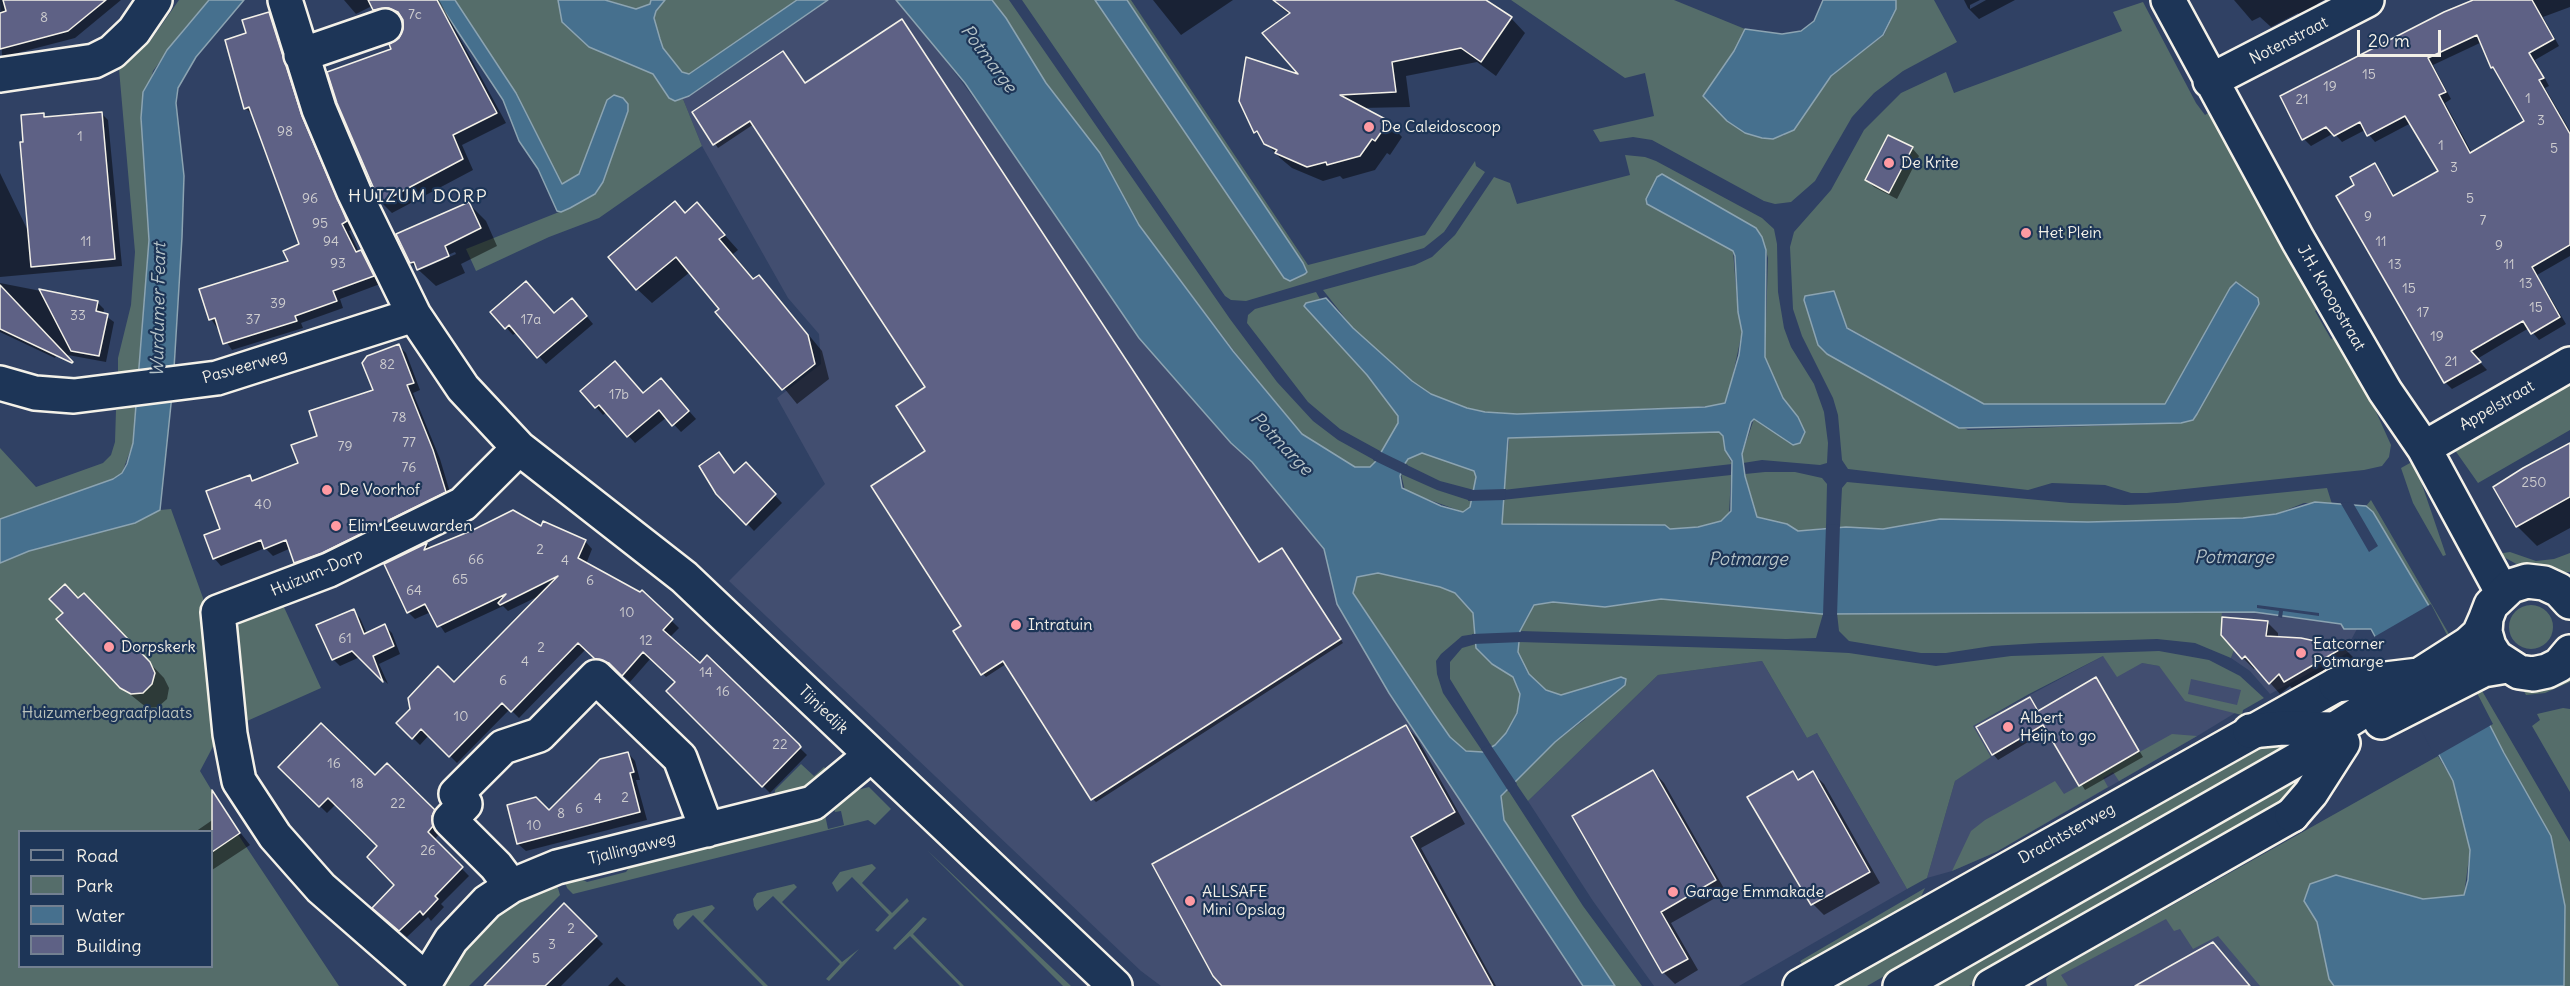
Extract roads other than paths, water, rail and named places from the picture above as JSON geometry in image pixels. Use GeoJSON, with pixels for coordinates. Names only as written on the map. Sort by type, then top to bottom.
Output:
{"type":"FeatureCollection","features":[{"type":"Feature","properties":{"kind":"street"},"geometry":{"type":"LineString","coordinates":[[0,75],[76,65],[112,52],[134,31],[155,0]]}},
{"type":"Feature","properties":{"kind":"street"},"geometry":{"type":"LineString","coordinates":[[285,0],[301,56],[338,156],[414,315],[463,388],[519,448]]}},
{"type":"Feature","properties":{"kind":"street","name":"J.H. Knoopstraat"},"geometry":{"type":"LineString","coordinates":[[2168,0],[2210,81],[2385,391],[2424,448],[2489,615]]}},
{"type":"Feature","properties":{"kind":"street","name":"Notenstraat"},"geometry":{"type":"LineString","coordinates":[[2210,81],[2367,0]]}},
{"type":"Feature","properties":{"kind":"street"},"geometry":{"type":"LineString","coordinates":[[301,56],[385,27]]}},
{"type":"Feature","properties":{"kind":"street","name":"Pasveerweg"},"geometry":{"type":"LineString","coordinates":[[0,383],[35,393],[74,396],[217,378],[414,315]]}},
{"type":"Feature","properties":{"kind":"street","name":"Appelstraat"},"geometry":{"type":"LineString","coordinates":[[2424,448],[2570,364]]}},
{"type":"Feature","properties":{"kind":"street","name":"Tijnjedijk"},"geometry":{"type":"LineString","coordinates":[[519,448],[684,577],[1115,986]]}},
{"type":"Feature","properties":{"kind":"street","name":"Huizum-Dorp"},"geometry":{"type":"LineString","coordinates":[[424,982],[321,888],[275,836],[239,782],[230,734],[218,612],[329,570],[463,504],[519,448]]}},
{"type":"Feature","properties":{"kind":"street"},"geometry":{"type":"LineString","coordinates":[[1900,986],[2339,736],[2384,698],[2450,657],[2489,615],[2527,581],[2544,583],[2566,592]]}},
{"type":"Feature","properties":{"kind":"street"},"geometry":{"type":"LineString","coordinates":[[2489,615],[2489,646],[2502,666]]}},
{"type":"Feature","properties":{"kind":"street"},"geometry":{"type":"LineString","coordinates":[[2384,698],[2502,666],[2533,674],[2547,671],[2559,665],[2570,652]]}},
{"type":"Feature","properties":{"kind":"street"},"geometry":{"type":"LineString","coordinates":[[511,886],[496,866],[450,820],[465,804],[456,794],[503,747],[539,735],[596,677],[681,758],[707,830]]}},
{"type":"Feature","properties":{"kind":"street","name":"Drachtsterweg"},"geometry":{"type":"LineString","coordinates":[[1800,986],[2250,731],[2336,685],[2384,698]]}},
{"type":"Feature","properties":{"kind":"street"},"geometry":{"type":"LineString","coordinates":[[2250,731],[2283,728],[2339,736]]}},
{"type":"Feature","properties":{"kind":"street"},"geometry":{"type":"LineString","coordinates":[[1991,986],[2292,814],[2311,793],[2339,736]]}},
{"type":"Feature","properties":{"kind":"street","name":"Tjallingaweg"},"geometry":{"type":"LineString","coordinates":[[424,982],[451,940],[487,902],[511,886],[557,867],[813,803],[871,755]]}},
{"type":"Feature","properties":{"kind":"water","name":"Wurdumer Feart"},"geometry":{"type":"Polygon","coordinates":[[[209,0],[244,0],[196,57],[178,88],[176,103],[184,176],[182,237],[173,385],[160,510],[135,523],[29,551],[0,563],[0,519],[113,479],[122,473],[127,464],[133,443],[149,240],[141,118],[143,92],[167,50],[209,0]]]}},
{"type":"Feature","properties":{"kind":"water"},"geometry":{"type":"Polygon","coordinates":[[[437,0],[455,0],[516,93],[562,184],[579,174],[607,100],[614,95],[623,98],[628,104],[628,111],[603,182],[595,194],[570,208],[561,212],[557,211],[538,169],[519,141],[503,100],[437,0]]]}},
{"type":"Feature","properties":{"kind":"water"},"geometry":{"type":"Polygon","coordinates":[[[558,0],[605,0],[636,9],[650,4],[651,0],[665,0],[656,11],[654,18],[660,39],[663,48],[682,72],[689,74],[797,0],[828,0],[689,96],[675,101],[669,98],[653,74],[589,47],[562,22],[558,0]]]}},
{"type":"Feature","properties":{"kind":"water","name":"Potmarge"},"geometry":{"type":"Polygon","coordinates":[[[896,0],[992,0],[1006,18],[1046,83],[1100,153],[1139,225],[1233,351],[1302,434],[1355,467],[1370,467],[1376,461],[1398,423],[1398,416],[1367,375],[1304,306],[1306,303],[1326,298],[1353,328],[1412,381],[1431,394],[1467,408],[1485,412],[1517,414],[1705,407],[1725,403],[1739,355],[1742,332],[1738,312],[1735,256],[1733,251],[1647,204],[1646,199],[1657,177],[1662,174],[1756,228],[1766,250],[1765,357],[1783,398],[1798,417],[1805,432],[1800,443],[1793,445],[1754,419],[1751,422],[1742,454],[1745,476],[1757,517],[1787,524],[1798,531],[1846,527],[1883,529],[1940,519],[2088,522],[2243,518],[2276,514],[2315,502],[2366,506],[2373,512],[2429,606],[2504,753],[2551,836],[2565,906],[2564,986],[2334,986],[2329,979],[2317,922],[2304,901],[2310,884],[2336,875],[2423,899],[2464,895],[2468,880],[2470,850],[2453,781],[2371,629],[2344,629],[2341,624],[2254,612],[1822,614],[1661,599],[1605,607],[1553,602],[1534,605],[1520,631],[1518,652],[1529,674],[1546,690],[1561,695],[1621,677],[1626,679],[1625,685],[1555,742],[1501,796],[1504,820],[1615,986],[1583,986],[1389,693],[1337,604],[1324,549],[1252,462],[1231,443],[1139,338],[965,83],[896,0]],[[1719,432],[1508,438],[1502,524],[1665,525],[1670,529],[1698,527],[1721,521],[1731,511],[1732,461],[1725,450],[1723,436],[1719,432]],[[1422,453],[1408,459],[1400,476],[1402,488],[1441,506],[1463,512],[1470,507],[1476,477],[1474,471],[1422,453]],[[1378,573],[1357,577],[1353,593],[1450,737],[1466,751],[1483,752],[1495,745],[1506,733],[1517,713],[1520,694],[1513,677],[1492,664],[1476,648],[1473,613],[1455,593],[1440,587],[1378,573]]]}},
{"type":"Feature","properties":{"kind":"water"},"geometry":{"type":"Polygon","coordinates":[[[1095,0],[1127,0],[1303,263],[1307,272],[1305,274],[1290,281],[1284,278],[1095,0]]]}},
{"type":"Feature","properties":{"kind":"water"},"geometry":{"type":"Polygon","coordinates":[[[1823,0],[1896,0],[1896,9],[1883,35],[1831,76],[1794,130],[1773,139],[1762,138],[1745,133],[1727,121],[1703,96],[1734,51],[1745,29],[1782,34],[1801,31],[1814,21],[1823,0]]]}},
{"type":"Feature","properties":{"kind":"water"},"geometry":{"type":"Polygon","coordinates":[[[2236,282],[2258,298],[2259,304],[2197,414],[2193,420],[2181,423],[1959,428],[1827,354],[1818,345],[1804,300],[1805,296],[1834,291],[1847,328],[1984,404],[2165,404],[2230,288],[2236,282]]]}},
{"type":"Feature","properties":{"kind":"place","name":"De Caleidoscoop"},"geometry":{"type":"Point","coordinates":[1369,127]}},
{"type":"Feature","properties":{"kind":"place","name":"De Krite"},"geometry":{"type":"Point","coordinates":[1889,163]}},
{"type":"Feature","properties":{"kind":"place","name":"Het Plein"},"geometry":{"type":"Point","coordinates":[2026,233]}},
{"type":"Feature","properties":{"kind":"place","name":"De Voorhof"},"geometry":{"type":"Point","coordinates":[327,490]}},
{"type":"Feature","properties":{"kind":"place","name":"Elim Leeuwarden"},"geometry":{"type":"Point","coordinates":[336,526]}},
{"type":"Feature","properties":{"kind":"place","name":"Intratuin"},"geometry":{"type":"Point","coordinates":[1016,625]}},
{"type":"Feature","properties":{"kind":"place","name":"Dorpskerk"},"geometry":{"type":"Point","coordinates":[109,647]}},
{"type":"Feature","properties":{"kind":"place","name":"Eatcorner Potmarge"},"geometry":{"type":"Point","coordinates":[2301,653]}},
{"type":"Feature","properties":{"kind":"place","name":"Albert Heijn to go"},"geometry":{"type":"Point","coordinates":[2008,727]}},
{"type":"Feature","properties":{"kind":"place","name":"Garage Emmakade"},"geometry":{"type":"Point","coordinates":[1673,892]}},
{"type":"Feature","properties":{"kind":"place","name":"ALLSAFE Mini Opslag"},"geometry":{"type":"Point","coordinates":[1190,901]}},
{"type":"Feature","properties":{"kind":"district","name":"HUIZUM DORP"},"geometry":{"type":"Point","coordinates":[418,197]}},
{"type":"Feature","properties":{"kind":"park label","name":"Huizumerbegraafplaats"},"geometry":{"type":"Point","coordinates":[107,713]}}]}
